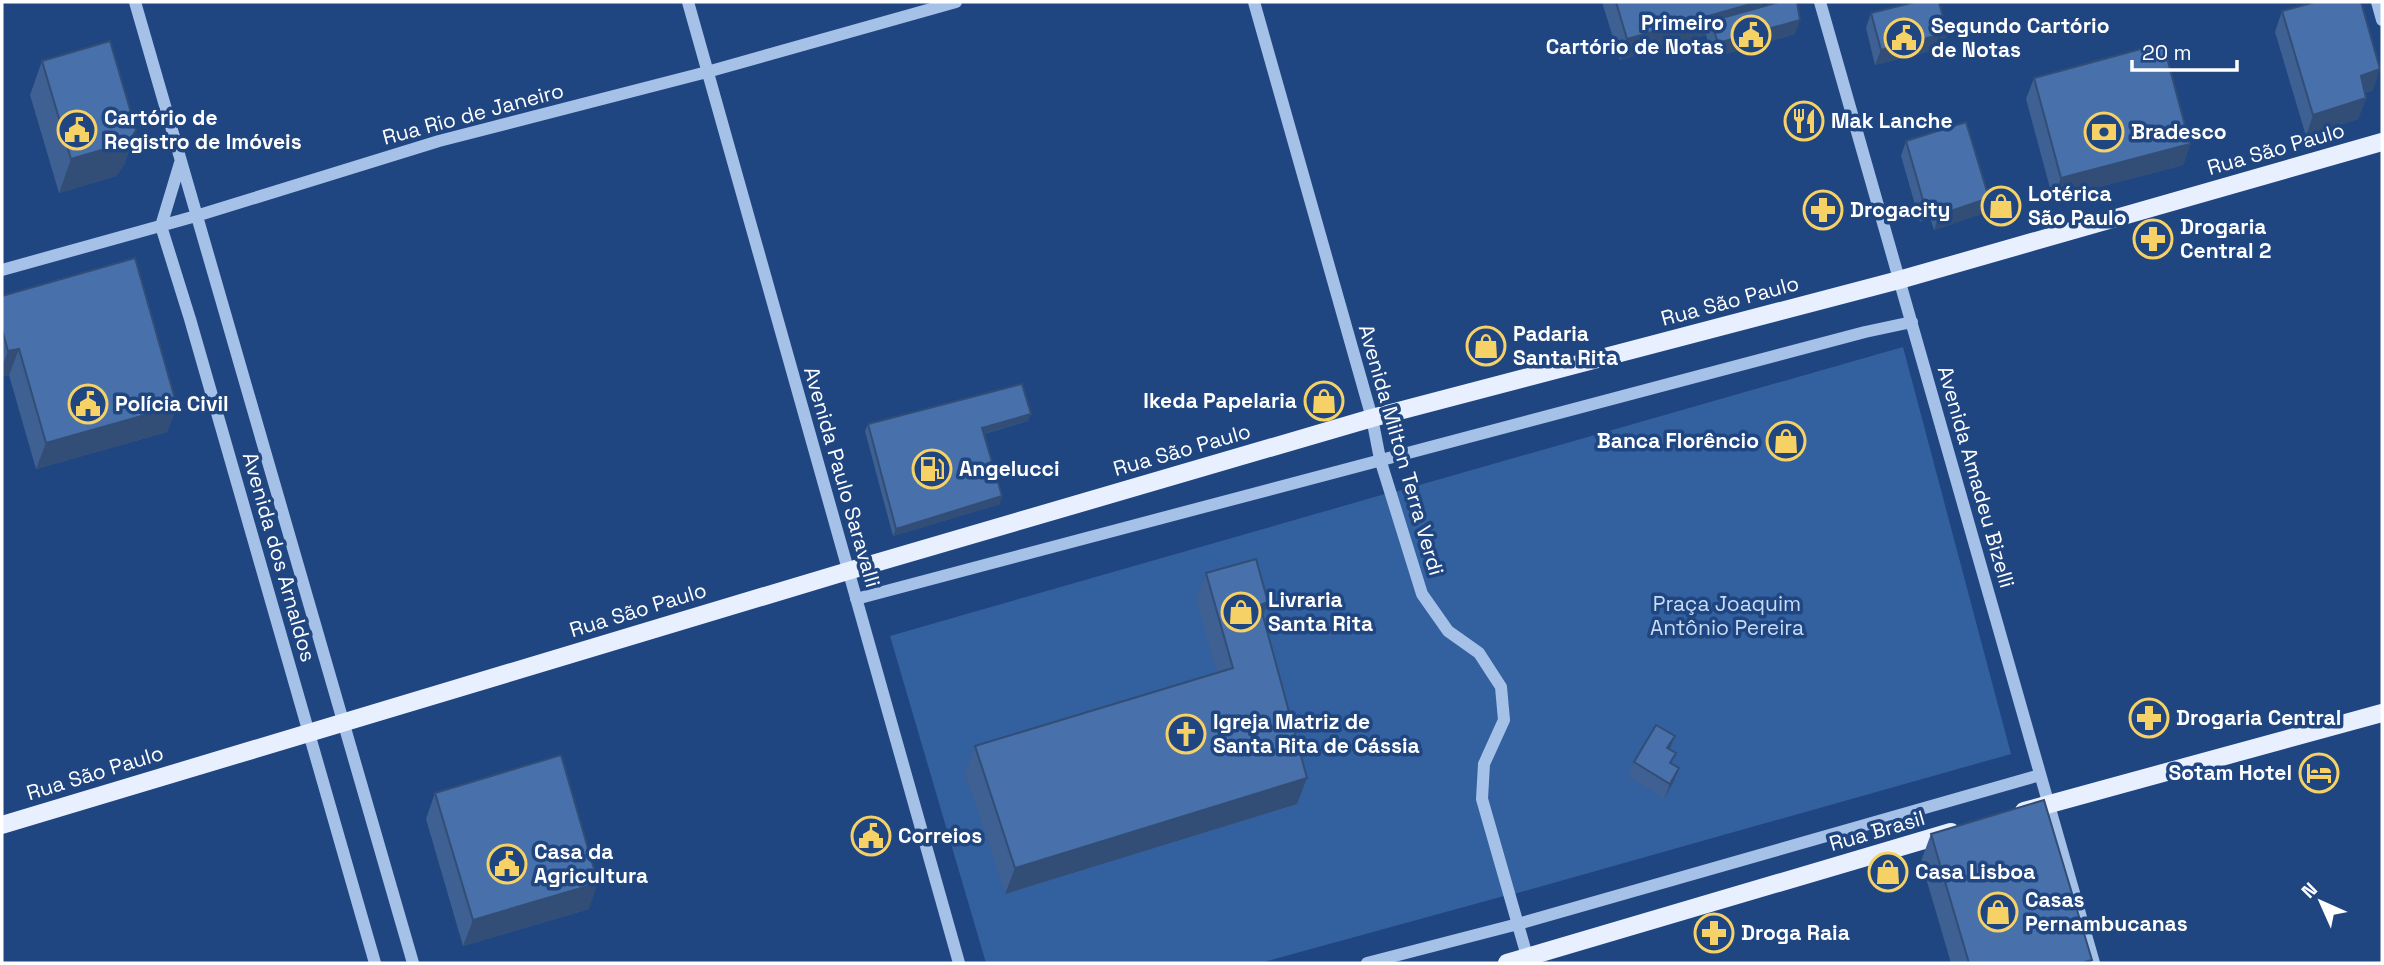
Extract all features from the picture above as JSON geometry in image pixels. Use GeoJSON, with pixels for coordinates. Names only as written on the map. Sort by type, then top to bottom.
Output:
{"type":"FeatureCollection","features":[{"type":"Feature","properties":{"kind":"main road","name":"Rua São Paulo"},"geometry":{"type":"LineString","coordinates":[[2,825],[308,731],[1373,418],[1899,280],[2382,142]]}},
{"type":"Feature","properties":{"kind":"main road"},"geometry":{"type":"LineString","coordinates":[[2008,816],[2382,713]]}},
{"type":"Feature","properties":{"kind":"main road","name":"Rua Brasil"},"geometry":{"type":"LineString","coordinates":[[1507,963],[1529,960],[1968,827]]}},
{"type":"Feature","properties":{"kind":"street","name":"Avenida dos Arnaldos"},"geometry":{"type":"LineString","coordinates":[[135,2],[413,963]]}},
{"type":"Feature","properties":{"kind":"street","name":"Avenida Paulo Saravalli"},"geometry":{"type":"LineString","coordinates":[[688,2],[959,963]]}},
{"type":"Feature","properties":{"kind":"street","name":"Rua Rio de Janeiro"},"geometry":{"type":"LineString","coordinates":[[2,270],[196,216],[439,141],[707,72],[956,2]]}},
{"type":"Feature","properties":{"kind":"street","name":"Avenida Milton Terra Verdi"},"geometry":{"type":"LineString","coordinates":[[1254,2],[1373,418],[1380,459],[1422,594],[1448,631],[1479,653],[1501,687],[1504,720],[1484,764],[1482,799],[1529,960]]}},
{"type":"Feature","properties":{"kind":"street","name":"Avenida Amadeu Bizelli"},"geometry":{"type":"LineString","coordinates":[[1820,2],[2094,963]]}},
{"type":"Feature","properties":{"kind":"street"},"geometry":{"type":"LineString","coordinates":[[2377,2],[2382,20]]}},
{"type":"Feature","properties":{"kind":"street"},"geometry":{"type":"LineString","coordinates":[[161,226],[181,163]]}},
{"type":"Feature","properties":{"kind":"street","name":"Avenida dos Arnaldos"},"geometry":{"type":"LineString","coordinates":[[161,226],[190,318],[375,963]]}},
{"type":"Feature","properties":{"kind":"street"},"geometry":{"type":"LineString","coordinates":[[856,599],[1380,459],[1912,322]]}},
{"type":"Feature","properties":{"kind":"street","name":"Rua Brasil"},"geometry":{"type":"LineString","coordinates":[[1367,963],[1518,924],[2040,775]]}},
{"type":"Feature","properties":{"kind":"green space","name":"Praça Joaquim Antônio Pereira"},"geometry":{"type":"Polygon","coordinates":[[[1903,347],[2011,754],[1514,894],[1486,799],[1488,765],[1505,686],[1451,628],[1427,593],[1395,492],[1903,347]]]}},
{"type":"Feature","properties":{"kind":"green space"},"geometry":{"type":"Polygon","coordinates":[[[1385,494],[1417,596],[1476,657],[1496,691],[1499,720],[1479,760],[1504,896],[1260,963],[986,963],[890,636],[1385,494]]]}},
{"type":"Feature","properties":{"kind":"building"},"geometry":{"type":"Polygon","coordinates":[[[1616,2],[1758,2],[1627,39],[1616,2]]]}},
{"type":"Feature","properties":{"kind":"building"},"geometry":{"type":"Polygon","coordinates":[[[1779,2],[1797,2],[1800,20],[1718,43],[1711,21],[1779,2]]]}},
{"type":"Feature","properties":{"kind":"building"},"geometry":{"type":"Polygon","coordinates":[[[1915,2],[1939,2],[1947,33],[1881,50],[1871,13],[1915,2]]]}},
{"type":"Feature","properties":{"kind":"building"},"geometry":{"type":"Polygon","coordinates":[[[2315,2],[2361,2],[2380,69],[2361,76],[2366,98],[2313,115],[2282,11],[2315,2]]]}},
{"type":"Feature","properties":{"kind":"building"},"geometry":{"type":"Polygon","coordinates":[[[110,41],[136,130],[129,142],[71,159],[42,61],[110,41]]]}},
{"type":"Feature","properties":{"kind":"building","name":"Bradesco"},"geometry":{"type":"Polygon","coordinates":[[[2163,43],[2190,144],[2061,178],[2034,78],[2163,43]]]}},
{"type":"Feature","properties":{"kind":"building"},"geometry":{"type":"Polygon","coordinates":[[[1814,107],[1817,116],[1799,120],[1797,111],[1814,107]]]}},
{"type":"Feature","properties":{"kind":"building"},"geometry":{"type":"Polygon","coordinates":[[[1966,122],[1989,198],[1939,215],[1935,203],[1925,207],[1906,141],[1966,122]]]}},
{"type":"Feature","properties":{"kind":"building","name":"Polícia Civil"},"geometry":{"type":"Polygon","coordinates":[[[135,258],[177,406],[46,443],[19,349],[8,351],[2,329],[2,296],[135,258]]]}},
{"type":"Feature","properties":{"kind":"building","name":"Angelucci"},"geometry":{"type":"Polygon","coordinates":[[[1022,384],[1031,414],[982,428],[1002,496],[896,529],[868,424],[1022,384]]]}},
{"type":"Feature","properties":{"kind":"building","name":"Igreja Matriz de Santa Rita de Cássia"},"geometry":{"type":"Polygon","coordinates":[[[1256,559],[1268,602],[1260,605],[1307,778],[1015,868],[975,746],[1233,668],[1206,573],[1256,559]]]}},
{"type":"Feature","properties":{"kind":"building"},"geometry":{"type":"Polygon","coordinates":[[[1656,725],[1675,736],[1667,748],[1676,753],[1670,763],[1679,768],[1670,784],[1634,762],[1656,725]]]}},
{"type":"Feature","properties":{"kind":"building","name":"Casa da Agricultura"},"geometry":{"type":"Polygon","coordinates":[[[561,755],[598,883],[473,920],[435,793],[561,755]]]}},
{"type":"Feature","properties":{"kind":"building","name":"Casas Pernambucanas"},"geometry":{"type":"Polygon","coordinates":[[[2044,800],[2092,960],[2081,963],[1969,963],[1931,834],[2044,800]]]}},
{"type":"Feature","properties":{"kind":"place","name":"Primeiro Cartório de Notas"},"geometry":{"type":"Point","coordinates":[1751,35]}},
{"type":"Feature","properties":{"kind":"place","name":"Segundo Cartório de Notas"},"geometry":{"type":"Point","coordinates":[1904,38]}},
{"type":"Feature","properties":{"kind":"place","name":"Mak Lanche"},"geometry":{"type":"Point","coordinates":[1804,121]}},
{"type":"Feature","properties":{"kind":"place","name":"Cartório de Registro de Imóveis"},"geometry":{"type":"Point","coordinates":[77,130]}},
{"type":"Feature","properties":{"kind":"place","name":"Bradesco"},"geometry":{"type":"Point","coordinates":[2104,132]}},
{"type":"Feature","properties":{"kind":"place","name":"Lotérica São Paulo"},"geometry":{"type":"Point","coordinates":[2001,206]}},
{"type":"Feature","properties":{"kind":"place","name":"Drogacity"},"geometry":{"type":"Point","coordinates":[1823,210]}},
{"type":"Feature","properties":{"kind":"place","name":"Drogaria Central 2"},"geometry":{"type":"Point","coordinates":[2153,239]}},
{"type":"Feature","properties":{"kind":"place","name":"Padaria Santa Rita"},"geometry":{"type":"Point","coordinates":[1486,346]}},
{"type":"Feature","properties":{"kind":"place","name":"Ikeda Papelaria"},"geometry":{"type":"Point","coordinates":[1324,401]}},
{"type":"Feature","properties":{"kind":"place","name":"Polícia Civil"},"geometry":{"type":"Point","coordinates":[88,404]}},
{"type":"Feature","properties":{"kind":"place","name":"Banca Florêncio"},"geometry":{"type":"Point","coordinates":[1786,441]}},
{"type":"Feature","properties":{"kind":"place","name":"Angelucci"},"geometry":{"type":"Point","coordinates":[932,469]}},
{"type":"Feature","properties":{"kind":"place","name":"Livraria Santa Rita"},"geometry":{"type":"Point","coordinates":[1241,612]}},
{"type":"Feature","properties":{"kind":"place","name":"Drogaria Central"},"geometry":{"type":"Point","coordinates":[2149,718]}},
{"type":"Feature","properties":{"kind":"place","name":"Igreja Matriz de Santa Rita de Cássia"},"geometry":{"type":"Point","coordinates":[1186,734]}},
{"type":"Feature","properties":{"kind":"place","name":"Sotam Hotel"},"geometry":{"type":"Point","coordinates":[2319,773]}},
{"type":"Feature","properties":{"kind":"place","name":"Correios"},"geometry":{"type":"Point","coordinates":[871,836]}},
{"type":"Feature","properties":{"kind":"place","name":"Casa da Agricultura"},"geometry":{"type":"Point","coordinates":[507,864]}},
{"type":"Feature","properties":{"kind":"place","name":"Casa Lisboa"},"geometry":{"type":"Point","coordinates":[1888,872]}},
{"type":"Feature","properties":{"kind":"place","name":"Casas Pernambucanas"},"geometry":{"type":"Point","coordinates":[1998,912]}},
{"type":"Feature","properties":{"kind":"place","name":"Droga Raia"},"geometry":{"type":"Point","coordinates":[1714,933]}}]}
